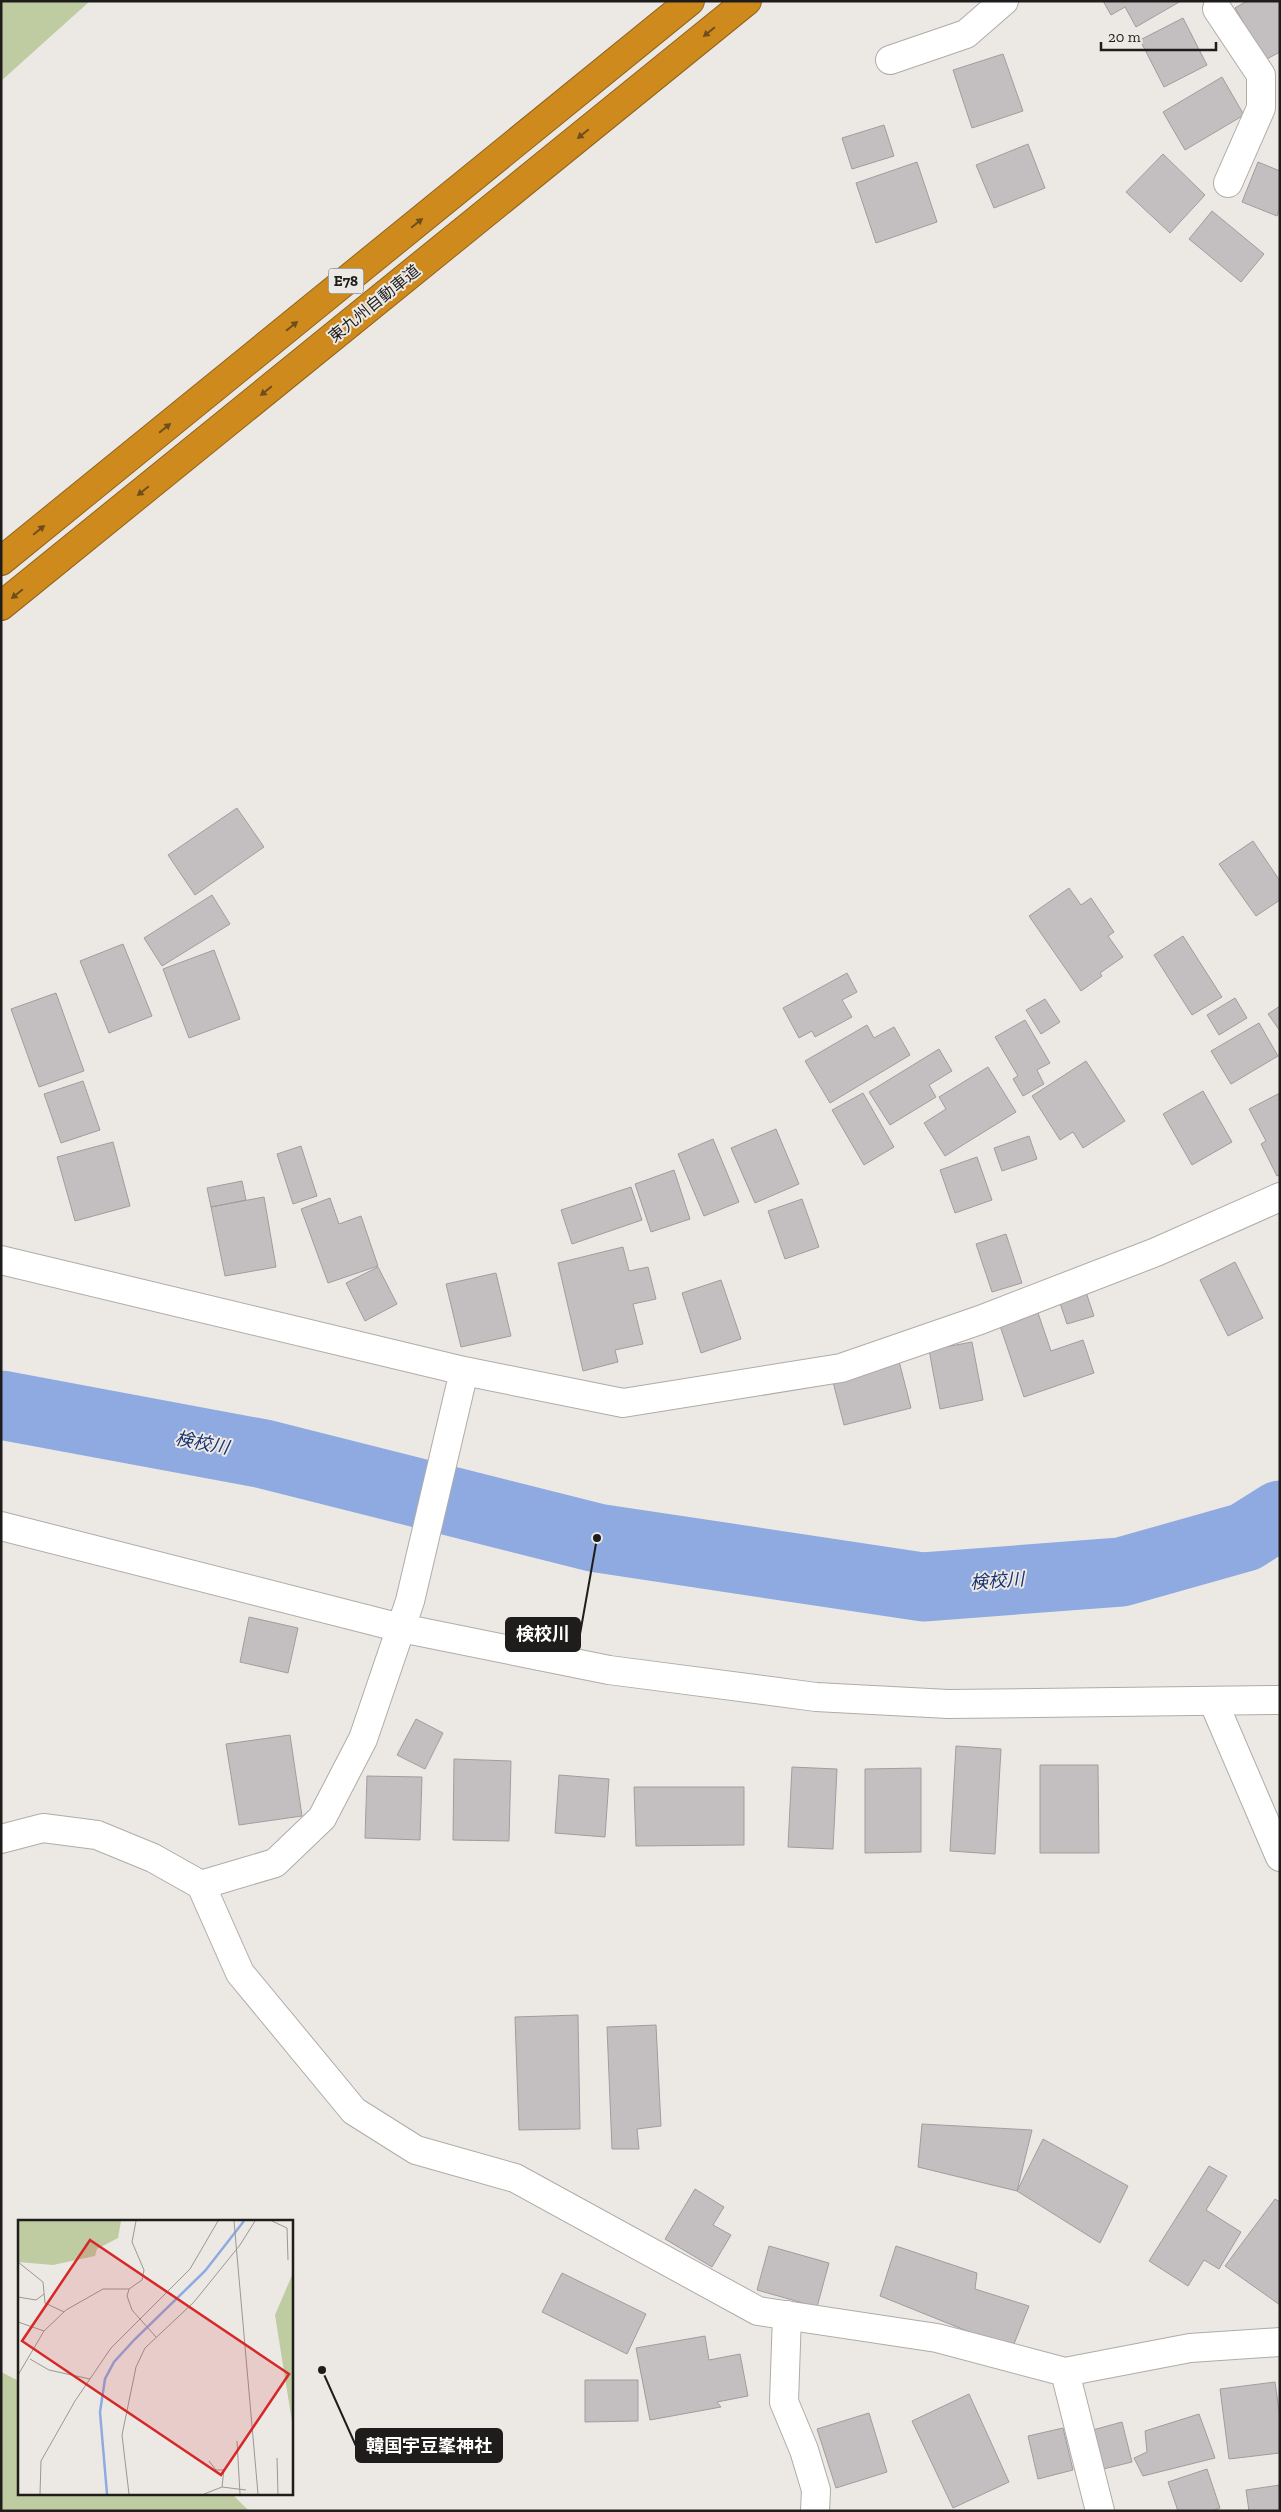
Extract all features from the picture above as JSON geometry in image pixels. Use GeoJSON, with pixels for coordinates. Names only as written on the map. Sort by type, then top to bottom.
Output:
{"type":"FeatureCollection","features":[{"type":"Feature","properties":{"kind":"highway","name":"E78"},"geometry":{"type":"LineString","coordinates":[[1,561],[690,1]]}},
{"type":"Feature","properties":{"kind":"highway","name":"東九州自動車道"},"geometry":{"type":"LineString","coordinates":[[1,606],[747,1]]}},
{"type":"Feature","properties":{"kind":"street"},"geometry":{"type":"LineString","coordinates":[[890,60],[966,34],[1004,1]]}},
{"type":"Feature","properties":{"kind":"street"},"geometry":{"type":"LineString","coordinates":[[1219,8],[1261,75],[1261,108],[1228,183]]}},
{"type":"Feature","properties":{"kind":"street"},"geometry":{"type":"LineString","coordinates":[[1,1260],[464,1371],[624,1403],[841,1368],[980,1320],[1146,1256],[1280,1198]]}},
{"type":"Feature","properties":{"kind":"street"},"geometry":{"type":"LineString","coordinates":[[201,1885],[275,1863],[322,1818],[363,1738],[410,1601],[464,1371]]}},
{"type":"Feature","properties":{"kind":"street"},"geometry":{"type":"LineString","coordinates":[[1,1526],[401,1628],[609,1670],[816,1697],[948,1704],[1280,1700]]}},
{"type":"Feature","properties":{"kind":"street"},"geometry":{"type":"LineString","coordinates":[[1213,1701],[1280,1858]]}},
{"type":"Feature","properties":{"kind":"street"},"geometry":{"type":"LineString","coordinates":[[1,1839],[43,1828],[96,1835],[153,1858],[201,1885],[240,1973],[354,2110],[416,2150],[515,2178],[758,2311],[937,2338],[1065,2372],[1190,2348],[1280,2342]]}},
{"type":"Feature","properties":{"kind":"street"},"geometry":{"type":"LineString","coordinates":[[787,2315],[784,2402],[804,2450],[814,2482],[815,2511]]}},
{"type":"Feature","properties":{"kind":"street"},"geometry":{"type":"LineString","coordinates":[[1065,2372],[1100,2511]]}},
{"type":"Feature","properties":{"kind":"green space"},"geometry":{"type":"Polygon","coordinates":[[[1,1],[90,1],[1,81],[1,1]]]}},
{"type":"Feature","properties":{"kind":"green space"},"geometry":{"type":"Polygon","coordinates":[[[1,2372],[18,2380],[18,2494],[232,2494],[249,2511],[1,2511],[1,2372]]]}},
{"type":"Feature","properties":{"kind":"building"},"geometry":{"type":"Polygon","coordinates":[[[1103,1],[1181,1],[1136,27],[1125,7],[1111,15],[1103,1]]]}},
{"type":"Feature","properties":{"kind":"building"},"geometry":{"type":"Polygon","coordinates":[[[1247,1],[1280,1],[1280,52],[1265,60],[1235,8],[1247,1]]]}},
{"type":"Feature","properties":{"kind":"building"},"geometry":{"type":"Polygon","coordinates":[[[1183,18],[1207,65],[1164,87],[1140,40],[1183,18]]]}},
{"type":"Feature","properties":{"kind":"building"},"geometry":{"type":"Polygon","coordinates":[[[1003,54],[1023,111],[972,128],[953,70],[1003,54]]]}},
{"type":"Feature","properties":{"kind":"building"},"geometry":{"type":"Polygon","coordinates":[[[1222,77],[1244,115],[1185,150],[1163,112],[1222,77]]]}},
{"type":"Feature","properties":{"kind":"building"},"geometry":{"type":"Polygon","coordinates":[[[884,125],[894,156],[852,169],[842,138],[884,125]]]}},
{"type":"Feature","properties":{"kind":"building"},"geometry":{"type":"Polygon","coordinates":[[[1028,144],[1045,188],[994,208],[976,165],[1028,144]]]}},
{"type":"Feature","properties":{"kind":"building"},"geometry":{"type":"Polygon","coordinates":[[[1163,154],[1205,195],[1170,233],[1126,192],[1163,154]]]}},
{"type":"Feature","properties":{"kind":"building"},"geometry":{"type":"Polygon","coordinates":[[[917,162],[937,222],[876,243],[856,183],[917,162]]]}},
{"type":"Feature","properties":{"kind":"building"},"geometry":{"type":"Polygon","coordinates":[[[1258,162],[1280,171],[1280,208],[1277,216],[1242,202],[1258,162]]]}},
{"type":"Feature","properties":{"kind":"building"},"geometry":{"type":"Polygon","coordinates":[[[1212,211],[1264,254],[1241,282],[1189,239],[1212,211]]]}},
{"type":"Feature","properties":{"kind":"building"},"geometry":{"type":"Polygon","coordinates":[[[237,808],[264,847],[195,895],[168,855],[237,808]]]}},
{"type":"Feature","properties":{"kind":"building"},"geometry":{"type":"Polygon","coordinates":[[[1253,841],[1280,881],[1280,900],[1256,916],[1219,864],[1253,841]]]}},
{"type":"Feature","properties":{"kind":"building"},"geometry":{"type":"Polygon","coordinates":[[[1069,888],[1081,905],[1091,898],[1114,932],[1108,936],[1123,957],[1100,973],[1102,976],[1081,991],[1029,916],[1069,888]]]}},
{"type":"Feature","properties":{"kind":"building"},"geometry":{"type":"Polygon","coordinates":[[[212,895],[230,924],[162,966],[144,938],[212,895]]]}},
{"type":"Feature","properties":{"kind":"building"},"geometry":{"type":"Polygon","coordinates":[[[1183,936],[1222,997],[1192,1015],[1154,955],[1183,936]]]}},
{"type":"Feature","properties":{"kind":"building"},"geometry":{"type":"Polygon","coordinates":[[[123,944],[152,1016],[109,1033],[80,961],[123,944]]]}},
{"type":"Feature","properties":{"kind":"building"},"geometry":{"type":"Polygon","coordinates":[[[214,950],[240,1019],[189,1038],[163,969],[214,950]]]}},
{"type":"Feature","properties":{"kind":"building"},"geometry":{"type":"Polygon","coordinates":[[[847,973],[857,992],[842,1000],[852,1017],[815,1037],[812,1031],[799,1038],[783,1008],[847,973]]]}},
{"type":"Feature","properties":{"kind":"building"},"geometry":{"type":"Polygon","coordinates":[[[56,993],[84,1071],[39,1087],[11,1009],[56,993]]]}},
{"type":"Feature","properties":{"kind":"building"},"geometry":{"type":"Polygon","coordinates":[[[1235,998],[1247,1018],[1219,1035],[1207,1015],[1235,998]]]}},
{"type":"Feature","properties":{"kind":"building"},"geometry":{"type":"Polygon","coordinates":[[[1045,999],[1060,1022],[1041,1034],[1026,1010],[1045,999]]]}},
{"type":"Feature","properties":{"kind":"building"},"geometry":{"type":"Polygon","coordinates":[[[1280,1006],[1280,1031],[1268,1014],[1280,1006]]]}},
{"type":"Feature","properties":{"kind":"building"},"geometry":{"type":"Polygon","coordinates":[[[1025,1020],[1050,1063],[1037,1070],[1044,1084],[1023,1096],[1013,1079],[1018,1076],[995,1037],[1025,1020]]]}},
{"type":"Feature","properties":{"kind":"building"},"geometry":{"type":"Polygon","coordinates":[[[1259,1023],[1278,1056],[1231,1084],[1211,1051],[1259,1023]]]}},
{"type":"Feature","properties":{"kind":"building"},"geometry":{"type":"Polygon","coordinates":[[[867,1025],[874,1038],[894,1027],[910,1055],[830,1103],[805,1061],[867,1025]]]}},
{"type":"Feature","properties":{"kind":"building"},"geometry":{"type":"Polygon","coordinates":[[[939,1049],[952,1071],[929,1085],[936,1097],[890,1125],[869,1092],[939,1049]]]}},
{"type":"Feature","properties":{"kind":"building"},"geometry":{"type":"Polygon","coordinates":[[[1086,1061],[1125,1121],[1083,1148],[1073,1132],[1060,1140],[1032,1096],[1086,1061]]]}},
{"type":"Feature","properties":{"kind":"building"},"geometry":{"type":"Polygon","coordinates":[[[988,1067],[1016,1112],[945,1156],[924,1123],[946,1109],[939,1097],[988,1067]]]}},
{"type":"Feature","properties":{"kind":"building"},"geometry":{"type":"Polygon","coordinates":[[[83,1081],[100,1130],[61,1143],[44,1094],[83,1081]]]}},
{"type":"Feature","properties":{"kind":"building"},"geometry":{"type":"Polygon","coordinates":[[[1203,1091],[1232,1142],[1192,1165],[1163,1114],[1203,1091]]]}},
{"type":"Feature","properties":{"kind":"building"},"geometry":{"type":"Polygon","coordinates":[[[863,1093],[894,1147],[864,1165],[832,1110],[863,1093]]]}},
{"type":"Feature","properties":{"kind":"building"},"geometry":{"type":"Polygon","coordinates":[[[1280,1093],[1280,1175],[1277,1176],[1261,1144],[1266,1141],[1249,1109],[1280,1093]]]}},
{"type":"Feature","properties":{"kind":"building"},"geometry":{"type":"Polygon","coordinates":[[[776,1129],[799,1184],[755,1203],[731,1148],[776,1129]]]}},
{"type":"Feature","properties":{"kind":"building"},"geometry":{"type":"Polygon","coordinates":[[[1029,1136],[1037,1159],[1002,1171],[994,1148],[1029,1136]]]}},
{"type":"Feature","properties":{"kind":"building"},"geometry":{"type":"Polygon","coordinates":[[[713,1139],[739,1202],[704,1216],[678,1154],[713,1139]]]}},
{"type":"Feature","properties":{"kind":"building"},"geometry":{"type":"Polygon","coordinates":[[[113,1142],[130,1206],[75,1221],[57,1157],[113,1142]]]}},
{"type":"Feature","properties":{"kind":"building"},"geometry":{"type":"Polygon","coordinates":[[[301,1146],[317,1196],[293,1204],[277,1154],[301,1146]]]}},
{"type":"Feature","properties":{"kind":"building"},"geometry":{"type":"Polygon","coordinates":[[[977,1157],[992,1200],[955,1213],[940,1170],[977,1157]]]}},
{"type":"Feature","properties":{"kind":"building"},"geometry":{"type":"Polygon","coordinates":[[[674,1170],[690,1219],[651,1232],[635,1184],[674,1170]]]}},
{"type":"Feature","properties":{"kind":"building"},"geometry":{"type":"Polygon","coordinates":[[[242,1181],[246,1200],[211,1207],[207,1188],[242,1181]]]}},
{"type":"Feature","properties":{"kind":"building"},"geometry":{"type":"Polygon","coordinates":[[[631,1187],[642,1220],[572,1244],[561,1210],[631,1187]]]}},
{"type":"Feature","properties":{"kind":"building"},"geometry":{"type":"Polygon","coordinates":[[[264,1197],[276,1267],[225,1276],[211,1207],[264,1197]]]}},
{"type":"Feature","properties":{"kind":"building"},"geometry":{"type":"Polygon","coordinates":[[[330,1198],[339,1224],[361,1216],[378,1266],[328,1283],[301,1209],[330,1198]]]}},
{"type":"Feature","properties":{"kind":"building"},"geometry":{"type":"Polygon","coordinates":[[[802,1199],[819,1247],[785,1259],[768,1211],[802,1199]]]}},
{"type":"Feature","properties":{"kind":"building"},"geometry":{"type":"Polygon","coordinates":[[[1006,1234],[1022,1283],[992,1292],[976,1244],[1006,1234]]]}},
{"type":"Feature","properties":{"kind":"building"},"geometry":{"type":"Polygon","coordinates":[[[623,1247],[629,1271],[648,1267],[656,1299],[633,1304],[643,1344],[615,1350],[618,1362],[583,1371],[558,1263],[623,1247]]]}},
{"type":"Feature","properties":{"kind":"building"},"geometry":{"type":"Polygon","coordinates":[[[1235,1262],[1263,1318],[1228,1336],[1200,1280],[1235,1262]]]}},
{"type":"Feature","properties":{"kind":"building"},"geometry":{"type":"Polygon","coordinates":[[[378,1267],[397,1304],[365,1321],[346,1283],[378,1267]]]}},
{"type":"Feature","properties":{"kind":"building"},"geometry":{"type":"Polygon","coordinates":[[[496,1273],[511,1336],[461,1347],[446,1284],[496,1273]]]}},
{"type":"Feature","properties":{"kind":"building"},"geometry":{"type":"Polygon","coordinates":[[[721,1280],[741,1339],[701,1353],[682,1293],[721,1280]]]}},
{"type":"Feature","properties":{"kind":"building"},"geometry":{"type":"Polygon","coordinates":[[[1085,1289],[1094,1316],[1067,1324],[1058,1297],[1085,1289]]]}},
{"type":"Feature","properties":{"kind":"building"},"geometry":{"type":"Polygon","coordinates":[[[1036,1307],[1051,1351],[1083,1340],[1094,1373],[1024,1397],[998,1320],[1036,1307]]]}},
{"type":"Feature","properties":{"kind":"building"},"geometry":{"type":"Polygon","coordinates":[[[972,1342],[983,1400],[940,1409],[929,1350],[972,1342]]]}},
{"type":"Feature","properties":{"kind":"building"},"geometry":{"type":"Polygon","coordinates":[[[899,1361],[911,1408],[844,1425],[832,1378],[899,1361]]]}},
{"type":"Feature","properties":{"kind":"building"},"geometry":{"type":"Polygon","coordinates":[[[249,1617],[298,1628],[288,1673],[240,1662],[249,1617]]]}},
{"type":"Feature","properties":{"kind":"building"},"geometry":{"type":"Polygon","coordinates":[[[416,1719],[443,1733],[425,1769],[397,1755],[416,1719]]]}},
{"type":"Feature","properties":{"kind":"building"},"geometry":{"type":"Polygon","coordinates":[[[290,1735],[302,1816],[239,1825],[226,1744],[290,1735]]]}},
{"type":"Feature","properties":{"kind":"building"},"geometry":{"type":"Polygon","coordinates":[[[956,1746],[1001,1749],[995,1854],[950,1851],[956,1746]]]}},
{"type":"Feature","properties":{"kind":"building"},"geometry":{"type":"Polygon","coordinates":[[[454,1759],[511,1761],[509,1841],[453,1840],[454,1759]]]}},
{"type":"Feature","properties":{"kind":"building"},"geometry":{"type":"Polygon","coordinates":[[[1040,1765],[1098,1765],[1099,1853],[1040,1853],[1040,1765]]]}},
{"type":"Feature","properties":{"kind":"building"},"geometry":{"type":"Polygon","coordinates":[[[792,1767],[837,1769],[833,1849],[788,1847],[792,1767]]]}},
{"type":"Feature","properties":{"kind":"building"},"geometry":{"type":"Polygon","coordinates":[[[921,1768],[921,1852],[865,1853],[865,1769],[921,1768]]]}},
{"type":"Feature","properties":{"kind":"building"},"geometry":{"type":"Polygon","coordinates":[[[559,1775],[609,1779],[605,1837],[555,1833],[559,1775]]]}},
{"type":"Feature","properties":{"kind":"building"},"geometry":{"type":"Polygon","coordinates":[[[367,1776],[422,1777],[420,1840],[365,1838],[367,1776]]]}},
{"type":"Feature","properties":{"kind":"building"},"geometry":{"type":"Polygon","coordinates":[[[634,1787],[744,1787],[744,1845],[636,1846],[634,1787]]]}},
{"type":"Feature","properties":{"kind":"building"},"geometry":{"type":"Polygon","coordinates":[[[578,2015],[580,2129],[519,2130],[515,2017],[578,2015]]]}},
{"type":"Feature","properties":{"kind":"building"},"geometry":{"type":"Polygon","coordinates":[[[656,2025],[661,2126],[637,2129],[639,2149],[612,2149],[607,2027],[656,2025]]]}},
{"type":"Feature","properties":{"kind":"building"},"geometry":{"type":"Polygon","coordinates":[[[922,2124],[1032,2130],[1017,2191],[918,2167],[922,2124]]]}},
{"type":"Feature","properties":{"kind":"building"},"geometry":{"type":"Polygon","coordinates":[[[1043,2139],[1128,2186],[1100,2243],[1017,2191],[1043,2139]]]}},
{"type":"Feature","properties":{"kind":"building"},"geometry":{"type":"Polygon","coordinates":[[[1209,2166],[1227,2176],[1206,2210],[1241,2232],[1219,2269],[1204,2260],[1188,2286],[1149,2261],[1209,2166]]]}},
{"type":"Feature","properties":{"kind":"building"},"geometry":{"type":"Polygon","coordinates":[[[695,2189],[724,2207],[713,2225],[731,2235],[712,2267],[665,2239],[695,2189]]]}},
{"type":"Feature","properties":{"kind":"building"},"geometry":{"type":"Polygon","coordinates":[[[1275,2199],[1280,2202],[1280,2305],[1225,2266],[1275,2199]]]}},
{"type":"Feature","properties":{"kind":"building"},"geometry":{"type":"Polygon","coordinates":[[[769,2246],[829,2263],[817,2307],[757,2290],[769,2246]]]}},
{"type":"Feature","properties":{"kind":"building"},"geometry":{"type":"Polygon","coordinates":[[[896,2246],[977,2273],[975,2289],[1029,2306],[1012,2349],[880,2296],[896,2246]]]}},
{"type":"Feature","properties":{"kind":"building"},"geometry":{"type":"Polygon","coordinates":[[[562,2273],[646,2314],[627,2354],[542,2312],[562,2273]]]}},
{"type":"Feature","properties":{"kind":"building"},"geometry":{"type":"Polygon","coordinates":[[[705,2336],[709,2360],[740,2354],[748,2396],[717,2402],[721,2407],[650,2420],[636,2348],[705,2336]]]}},
{"type":"Feature","properties":{"kind":"building"},"geometry":{"type":"Polygon","coordinates":[[[585,2380],[638,2380],[638,2421],[585,2422],[585,2380]]]}},
{"type":"Feature","properties":{"kind":"building"},"geometry":{"type":"Polygon","coordinates":[[[1275,2382],[1280,2418],[1280,2453],[1229,2459],[1220,2389],[1275,2382]]]}},
{"type":"Feature","properties":{"kind":"building"},"geometry":{"type":"Polygon","coordinates":[[[969,2394],[1009,2482],[953,2508],[912,2421],[969,2394]]]}},
{"type":"Feature","properties":{"kind":"building"},"geometry":{"type":"Polygon","coordinates":[[[869,2413],[887,2472],[836,2488],[817,2429],[869,2413]]]}},
{"type":"Feature","properties":{"kind":"building"},"geometry":{"type":"Polygon","coordinates":[[[1199,2414],[1215,2458],[1143,2476],[1134,2458],[1147,2452],[1145,2431],[1199,2414]]]}},
{"type":"Feature","properties":{"kind":"building"},"geometry":{"type":"Polygon","coordinates":[[[1122,2422],[1132,2462],[1099,2470],[1089,2431],[1122,2422]]]}},
{"type":"Feature","properties":{"kind":"building"},"geometry":{"type":"Polygon","coordinates":[[[1063,2428],[1073,2470],[1038,2479],[1028,2436],[1063,2428]]]}},
{"type":"Feature","properties":{"kind":"building"},"geometry":{"type":"Polygon","coordinates":[[[1207,2469],[1220,2508],[1212,2511],[1178,2511],[1168,2482],[1207,2469]]]}},
{"type":"Feature","properties":{"kind":"building"},"geometry":{"type":"Polygon","coordinates":[[[1280,2485],[1280,2511],[1249,2511],[1246,2490],[1280,2485]]]}},
{"type":"Feature","properties":{"kind":"waterway","name":"検校川"},"geometry":{"type":"LineString","coordinates":[[1,1405],[264,1454],[597,1538],[923,1587],[1121,1572],[1245,1537],[1280,1515]]}},
{"type":"Feature","properties":{"kind":"place","name":"検校川"},"geometry":{"type":"Point","coordinates":[597,1538]}},
{"type":"Feature","properties":{"kind":"place","name":"韓国宇豆峯神社"},"geometry":{"type":"Point","coordinates":[322,2370]}}]}
